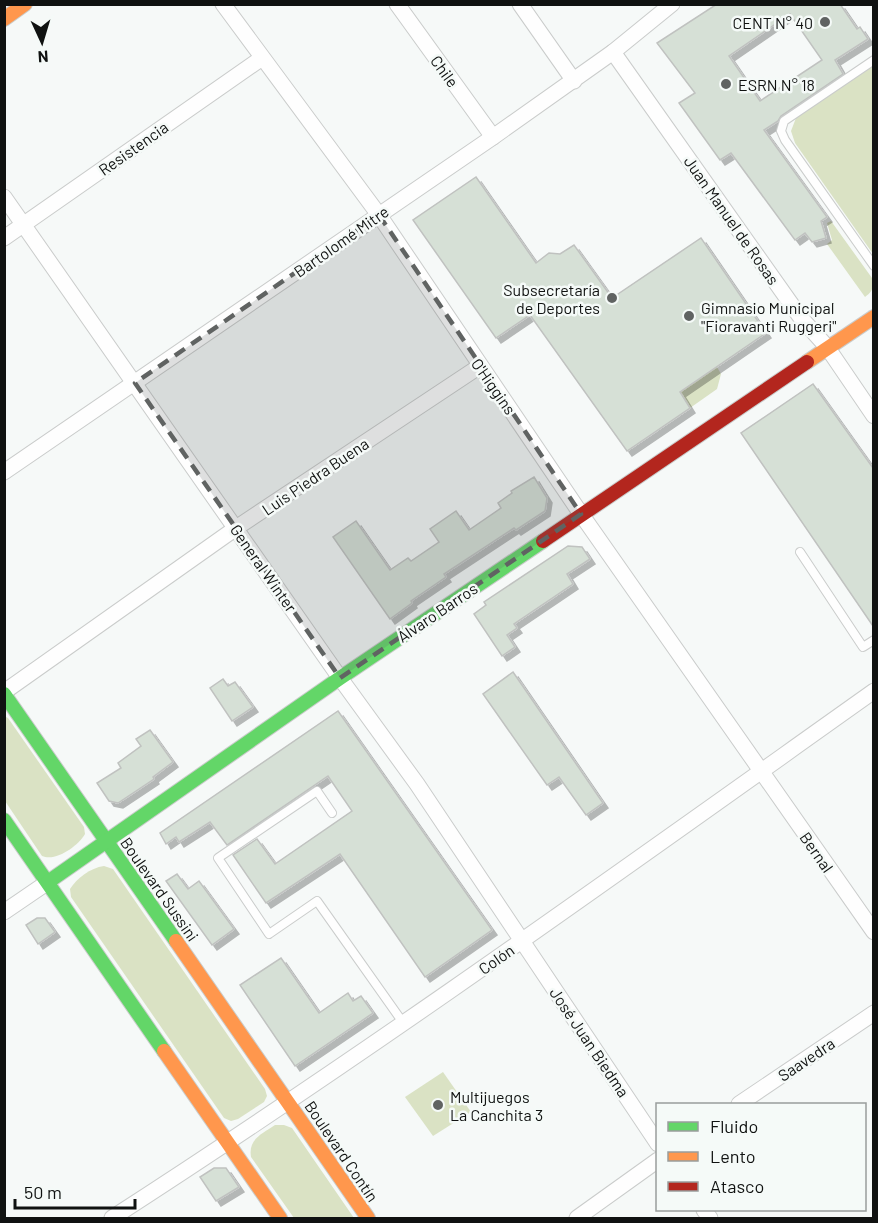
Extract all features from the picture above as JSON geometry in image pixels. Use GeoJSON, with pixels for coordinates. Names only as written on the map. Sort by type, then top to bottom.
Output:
{"type":"FeatureCollection","features":[{"type":"Feature","properties":{"kind":"main road"},"geometry":{"type":"LineString","coordinates":[[4,19],[25,4]]}},
{"type":"Feature","properties":{"kind":"main road","name":"Álvaro Barros"},"geometry":{"type":"LineString","coordinates":[[48,882],[340,678],[873,317]]}},
{"type":"Feature","properties":{"kind":"main road","name":"Boulevard Sussini"},"geometry":{"type":"LineString","coordinates":[[4,693],[289,1103]]}},
{"type":"Feature","properties":{"kind":"main road"},"geometry":{"type":"LineString","coordinates":[[4,820],[280,1218]]}},
{"type":"Feature","properties":{"kind":"main road","name":"Boulevard Contín"},"geometry":{"type":"LineString","coordinates":[[289,1103],[368,1218]]}},
{"type":"Feature","properties":{"kind":"street","name":"O'Higgins"},"geometry":{"type":"LineString","coordinates":[[223,4],[379,215],[581,514],[761,771]]}},
{"type":"Feature","properties":{"kind":"street","name":"Chile"},"geometry":{"type":"LineString","coordinates":[[397,4],[493,138]]}},
{"type":"Feature","properties":{"kind":"street"},"geometry":{"type":"LineString","coordinates":[[520,4],[574,81]]}},
{"type":"Feature","properties":{"kind":"street","name":"Bartolomé Mitre"},"geometry":{"type":"LineString","coordinates":[[4,472],[493,138],[613,52],[669,6]]}},
{"type":"Feature","properties":{"kind":"street","name":"Juan Manuel de Rosas"},"geometry":{"type":"LineString","coordinates":[[613,52],[801,318],[827,348],[873,416]]}},
{"type":"Feature","properties":{"kind":"street","name":"Resistencia"},"geometry":{"type":"LineString","coordinates":[[4,238],[262,58]]}},
{"type":"Feature","properties":{"kind":"street","name":"General Winter"},"geometry":{"type":"LineString","coordinates":[[4,196],[340,678],[417,784],[522,941]]}},
{"type":"Feature","properties":{"kind":"street","name":"Luis Piedra Buena"},"geometry":{"type":"LineString","coordinates":[[4,693],[236,528],[480,366]]}},
{"type":"Feature","properties":{"kind":"street","name":"Colón"},"geometry":{"type":"LineString","coordinates":[[112,1218],[228,1144],[404,1024],[873,691]]}},
{"type":"Feature","properties":{"kind":"street","name":"Bernal"},"geometry":{"type":"LineString","coordinates":[[761,771],[873,932]]}},
{"type":"Feature","properties":{"kind":"street","name":"Álvaro Barros"},"geometry":{"type":"LineString","coordinates":[[4,912],[48,882]]}},
{"type":"Feature","properties":{"kind":"street","name":"José Juan Biedma"},"geometry":{"type":"LineString","coordinates":[[522,941],[656,1142]]}},
{"type":"Feature","properties":{"kind":"street","name":"Saavedra"},"geometry":{"type":"LineString","coordinates":[[740,1103],[873,1013]]}},
{"type":"Feature","properties":{"kind":"street"},"geometry":{"type":"LineString","coordinates":[[577,1218],[656,1161]]}},
{"type":"Feature","properties":{"kind":"lane"},"geometry":{"type":"LineString","coordinates":[[873,60],[784,121],[781,131],[873,266]]}},
{"type":"Feature","properties":{"kind":"lane"},"geometry":{"type":"LineString","coordinates":[[800,552],[863,647],[873,640]]}},
{"type":"Feature","properties":{"kind":"lane"},"geometry":{"type":"LineString","coordinates":[[332,813],[316,791],[218,858],[269,934],[317,901],[404,1024]]}},
{"type":"Feature","properties":{"kind":"highlighted area"},"geometry":{"type":"Polygon","coordinates":[[[379,215],[581,514],[340,678],[135,383],[379,215]]]}},
{"type":"Feature","properties":{"kind":"green space"},"geometry":{"type":"Polygon","coordinates":[[[873,66],[873,254],[795,143],[791,131],[796,118],[873,66]]]}},
{"type":"Feature","properties":{"kind":"green space"},"geometry":{"type":"Polygon","coordinates":[[[831,221],[872,278],[872,289],[865,297],[827,244],[832,240],[827,223],[831,221]]]}},
{"type":"Feature","properties":{"kind":"green space"},"geometry":{"type":"Polygon","coordinates":[[[717,367],[721,374],[717,389],[690,408],[680,392],[717,367]]]}},
{"type":"Feature","properties":{"kind":"green space"},"geometry":{"type":"Polygon","coordinates":[[[4,716],[8,718],[84,827],[85,834],[82,839],[60,855],[42,856],[5,801],[4,716]]]}},
{"type":"Feature","properties":{"kind":"green space"},"geometry":{"type":"Polygon","coordinates":[[[104,866],[113,869],[265,1089],[267,1096],[264,1102],[238,1119],[231,1121],[224,1118],[71,897],[70,889],[80,877],[104,866]]]}},
{"type":"Feature","properties":{"kind":"green space","name":"Multijuegos La Canchita 3"},"geometry":{"type":"Polygon","coordinates":[[[443,1072],[471,1112],[433,1136],[405,1097],[443,1072]]]}},
{"type":"Feature","properties":{"kind":"green space"},"geometry":{"type":"Polygon","coordinates":[[[275,1125],[292,1128],[354,1218],[294,1218],[251,1157],[254,1141],[275,1125]]]}},
{"type":"Feature","properties":{"kind":"building"},"geometry":{"type":"Polygon","coordinates":[[[717,4],[840,4],[857,29],[860,27],[868,39],[835,60],[843,74],[764,130],[827,217],[821,221],[826,238],[812,242],[805,233],[795,240],[731,153],[720,160],[679,103],[695,93],[657,43],[717,4]],[[790,14],[729,56],[760,101],[822,60],[790,14]]]}},
{"type":"Feature","properties":{"kind":"building"},"geometry":{"type":"Polygon","coordinates":[[[476,177],[536,263],[549,253],[560,254],[574,245],[612,298],[701,238],[766,333],[680,392],[690,408],[627,451],[530,315],[496,338],[413,220],[476,177]]]}},
{"type":"Feature","properties":{"kind":"building"},"geometry":{"type":"Polygon","coordinates":[[[813,384],[873,468],[873,626],[741,433],[813,384]]]}},
{"type":"Feature","properties":{"kind":"building"},"geometry":{"type":"Polygon","coordinates":[[[534,477],[547,498],[545,511],[516,530],[514,528],[444,574],[446,577],[411,601],[412,603],[390,619],[333,537],[356,521],[390,570],[408,558],[411,561],[439,542],[430,529],[456,511],[469,530],[501,508],[498,503],[512,493],[511,491],[534,477]]]}},
{"type":"Feature","properties":{"kind":"building"},"geometry":{"type":"Polygon","coordinates":[[[568,546],[582,547],[590,559],[567,574],[573,584],[514,624],[517,628],[507,635],[515,647],[502,656],[474,614],[486,605],[484,602],[568,546]]]}},
{"type":"Feature","properties":{"kind":"building"},"geometry":{"type":"Polygon","coordinates":[[[513,672],[603,803],[586,815],[559,777],[547,785],[483,694],[513,672]]]}},
{"type":"Feature","properties":{"kind":"building"},"geometry":{"type":"Polygon","coordinates":[[[223,679],[228,686],[235,682],[253,707],[232,721],[210,688],[223,679]]]}},
{"type":"Feature","properties":{"kind":"building"},"geometry":{"type":"Polygon","coordinates":[[[338,711],[492,930],[425,977],[340,854],[266,903],[233,855],[257,839],[275,864],[352,811],[328,776],[227,845],[210,822],[179,842],[176,837],[166,844],[160,833],[338,711]]]}},
{"type":"Feature","properties":{"kind":"building"},"geometry":{"type":"Polygon","coordinates":[[[150,730],[173,762],[153,777],[154,779],[118,803],[109,801],[97,783],[121,768],[118,763],[141,746],[136,739],[150,730]]]}},
{"type":"Feature","properties":{"kind":"building"},"geometry":{"type":"Polygon","coordinates":[[[177,874],[188,889],[199,881],[234,929],[212,945],[166,881],[177,874]]]}},
{"type":"Feature","properties":{"kind":"building"},"geometry":{"type":"Polygon","coordinates":[[[37,918],[45,918],[55,932],[38,944],[26,925],[37,918]]]}},
{"type":"Feature","properties":{"kind":"building"},"geometry":{"type":"Polygon","coordinates":[[[281,958],[319,1013],[348,993],[353,1001],[361,996],[373,1013],[295,1066],[240,985],[281,958]]]}},
{"type":"Feature","properties":{"kind":"building"},"geometry":{"type":"Polygon","coordinates":[[[214,1168],[226,1168],[239,1187],[216,1201],[200,1177],[214,1168]]]}},
{"type":"Feature","properties":{"kind":"traffic: fast"},"geometry":{"type":"LineString","coordinates":[[48,882],[340,678],[543,541]]}},
{"type":"Feature","properties":{"kind":"traffic: fast"},"geometry":{"type":"LineString","coordinates":[[4,694],[176,941]]}},
{"type":"Feature","properties":{"kind":"traffic: fast"},"geometry":{"type":"LineString","coordinates":[[4,820],[164,1051]]}},
{"type":"Feature","properties":{"kind":"traffic: slow"},"geometry":{"type":"LineString","coordinates":[[4,19],[25,4]]}},
{"type":"Feature","properties":{"kind":"traffic: slow"},"geometry":{"type":"LineString","coordinates":[[807,362],[874,317]]}},
{"type":"Feature","properties":{"kind":"traffic: slow"},"geometry":{"type":"LineString","coordinates":[[176,941],[368,1218]]}},
{"type":"Feature","properties":{"kind":"traffic: slow"},"geometry":{"type":"LineString","coordinates":[[164,1051],[280,1218]]}},
{"type":"Feature","properties":{"kind":"traffic: jam"},"geometry":{"type":"LineString","coordinates":[[543,541],[807,362]]}},
{"type":"Feature","properties":{"kind":"place","name":"CENT N° 40"},"geometry":{"type":"Point","coordinates":[825,22]}},
{"type":"Feature","properties":{"kind":"place","name":"ESRN N° 18"},"geometry":{"type":"Point","coordinates":[726,84]}},
{"type":"Feature","properties":{"kind":"place","name":"Subsecretaría de Deportes"},"geometry":{"type":"Point","coordinates":[612,298]}},
{"type":"Feature","properties":{"kind":"place","name":"Gimnasio Municipal \"Fioravanti Ruggeri\""},"geometry":{"type":"Point","coordinates":[689,316]}},
{"type":"Feature","properties":{"kind":"place","name":"Multijuegos La Canchita 3"},"geometry":{"type":"Point","coordinates":[438,1105]}}]}
